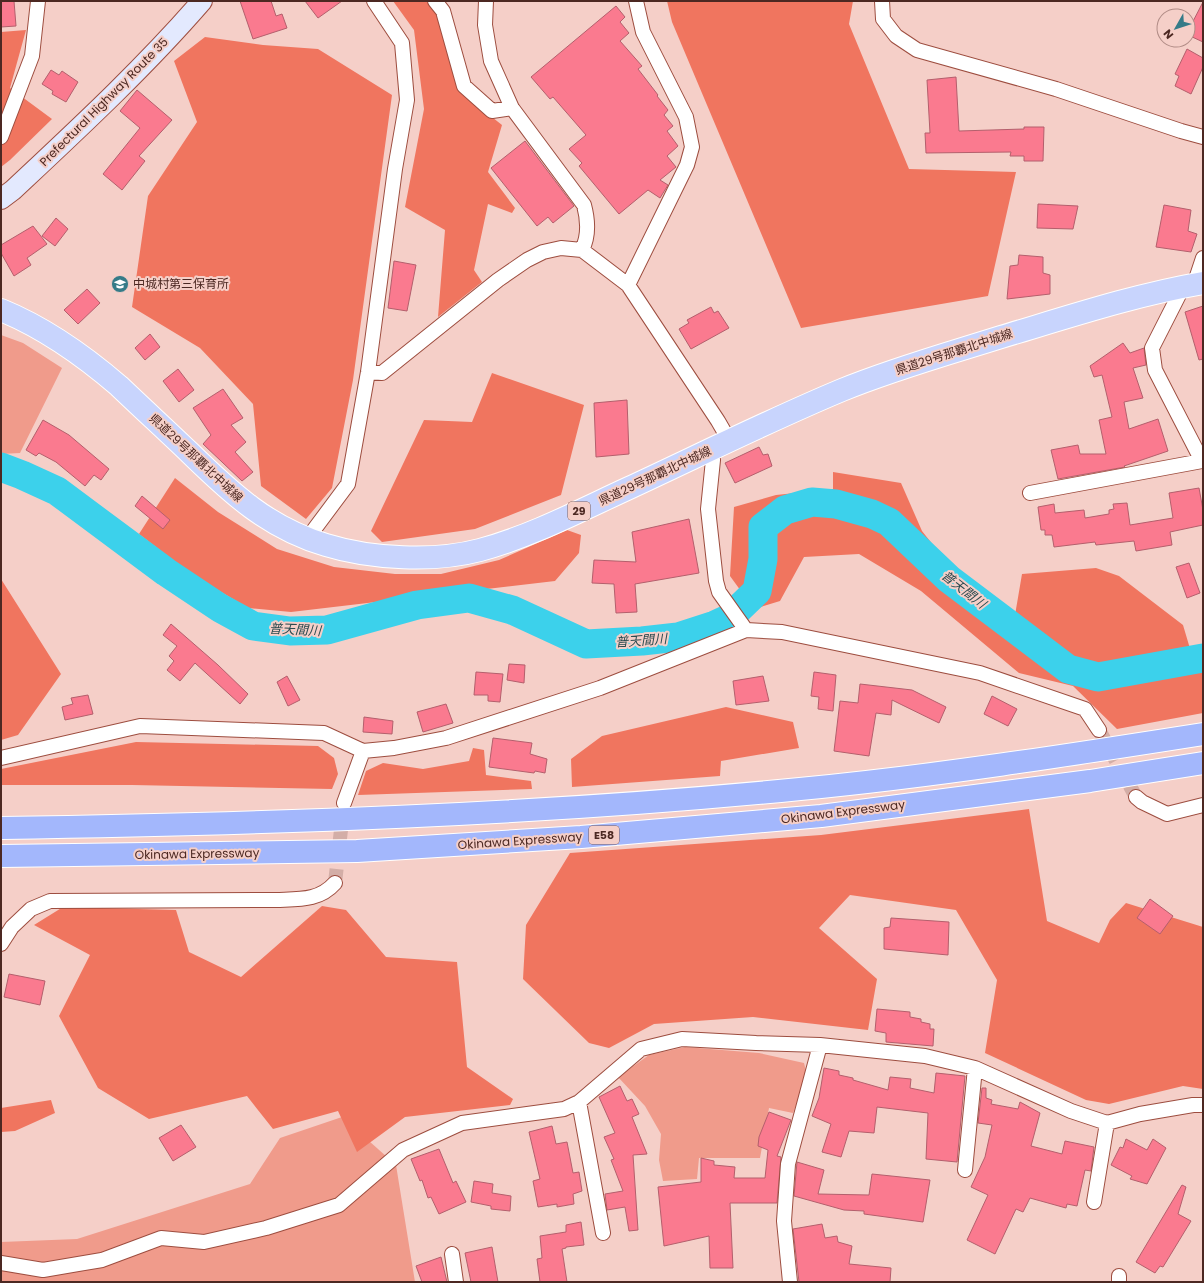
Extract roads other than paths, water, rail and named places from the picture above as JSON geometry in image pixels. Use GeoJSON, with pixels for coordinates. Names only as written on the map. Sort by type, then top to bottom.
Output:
{"type":"FeatureCollection","features":[{"type":"Feature","properties":{"kind":"highway"},"geometry":{"type":"LineString","coordinates":[[1,828],[324,821],[597,806],[802,789],[972,769],[1203,734]]}},
{"type":"Feature","properties":{"kind":"highway","name":"Okinawa Expressway"},"geometry":{"type":"LineString","coordinates":[[1,856],[357,851],[581,837],[820,816],[1090,782],[1203,763]]}},
{"type":"Feature","properties":{"kind":"highway"},"geometry":{"type":"LineString","coordinates":[[1,815],[37,827]]}},
{"type":"Feature","properties":{"kind":"main road","name":"Prefectural Highway Route 35"},"geometry":{"type":"LineString","coordinates":[[1,199],[13,190],[103,104],[179,28],[202,1]]}},
{"type":"Feature","properties":{"kind":"main road","name":"県道29号那覇北中城線"},"geometry":{"type":"LineString","coordinates":[[1,310],[22,318],[42,329],[81,355],[119,386],[230,492],[261,514],[307,539],[330,546],[365,554],[414,558],[457,554],[479,550],[531,532],[576,513],[720,445],[843,390],[884,374],[1078,313],[1193,285]]}},
{"type":"Feature","properties":{"kind":"street"},"geometry":{"type":"LineString","coordinates":[[1,137],[32,56],[38,1]]}},
{"type":"Feature","properties":{"kind":"street"},"geometry":{"type":"LineString","coordinates":[[307,539],[348,484],[368,372],[395,169],[407,100],[402,43],[374,1]]}},
{"type":"Feature","properties":{"kind":"street"},"geometry":{"type":"LineString","coordinates":[[435,1],[443,11],[464,86],[492,111],[512,108]]}},
{"type":"Feature","properties":{"kind":"street"},"geometry":{"type":"LineString","coordinates":[[486,1],[485,25],[491,61],[512,108],[584,206],[587,216],[587,232],[585,244],[582,250]]}},
{"type":"Feature","properties":{"kind":"street"},"geometry":{"type":"LineString","coordinates":[[628,285],[687,165],[692,146],[686,117],[643,32],[636,1]]}},
{"type":"Feature","properties":{"kind":"street"},"geometry":{"type":"LineString","coordinates":[[882,1],[883,19],[896,36],[917,50],[1056,89],[1203,137]]}},
{"type":"Feature","properties":{"kind":"street"},"geometry":{"type":"LineString","coordinates":[[368,372],[382,373],[498,280],[527,260],[543,252],[561,248],[582,250],[628,285],[718,421],[720,445],[713,460],[708,509],[716,581],[719,592],[745,630]]}},
{"type":"Feature","properties":{"kind":"street"},"geometry":{"type":"LineString","coordinates":[[1030,493],[1202,461],[1155,370],[1152,348],[1193,285],[1203,258]]}},
{"type":"Feature","properties":{"kind":"street"},"geometry":{"type":"LineString","coordinates":[[1,758],[140,726],[324,733],[362,751],[394,748],[446,738],[600,688],[745,630],[782,632],[980,673],[1085,709],[1099,730]]}},
{"type":"Feature","properties":{"kind":"street"},"geometry":{"type":"LineString","coordinates":[[344,803],[362,751]]}},
{"type":"Feature","properties":{"kind":"street"},"geometry":{"type":"LineString","coordinates":[[1136,797],[1142,802],[1166,814],[1203,805]]}},
{"type":"Feature","properties":{"kind":"street"},"geometry":{"type":"LineString","coordinates":[[1,944],[12,927],[31,909],[50,901],[276,900],[309,898],[327,892],[335,884]]}},
{"type":"Feature","properties":{"kind":"street"},"geometry":{"type":"LineString","coordinates":[[1,1263],[43,1270],[102,1260],[161,1238],[204,1242],[266,1228],[338,1204],[403,1150],[462,1123],[564,1110],[579,1102],[640,1049],[682,1038],[756,1043],[820,1045],[925,1056],[975,1068],[1071,1111],[1107,1123],[1140,1114],[1193,1105],[1203,1105]]}},
{"type":"Feature","properties":{"kind":"street"},"geometry":{"type":"LineString","coordinates":[[790,1282],[784,1221],[788,1164],[820,1045]]}},
{"type":"Feature","properties":{"kind":"street"},"geometry":{"type":"LineString","coordinates":[[965,1170],[975,1068]]}},
{"type":"Feature","properties":{"kind":"street"},"geometry":{"type":"LineString","coordinates":[[579,1102],[604,1233]]}},
{"type":"Feature","properties":{"kind":"street"},"geometry":{"type":"LineString","coordinates":[[1094,1202],[1107,1123]]}},
{"type":"Feature","properties":{"kind":"street"},"geometry":{"type":"LineString","coordinates":[[452,1254],[456,1282]]}},
{"type":"Feature","properties":{"kind":"waterway","name":"普天間川"},"geometry":{"type":"LineString","coordinates":[[1,467],[57,491],[166,572],[220,608],[253,626],[290,631],[327,630],[417,605],[469,598],[512,610],[586,644],[642,641],[678,637],[715,625],[728,619],[757,591],[763,559],[763,527],[785,510],[812,502],[836,504],[872,514],[889,522],[949,579],[1068,669],[1098,677],[1203,658]]}},
{"type":"Feature","properties":{"kind":"tunnel"},"geometry":{"type":"LineString","coordinates":[[1099,730],[1136,797]]}},
{"type":"Feature","properties":{"kind":"tunnel"},"geometry":{"type":"LineString","coordinates":[[335,883],[343,812]]}},
{"type":"Feature","properties":{"kind":"place","name":"中城村第三保育所"},"geometry":{"type":"Point","coordinates":[120,284]}}]}
